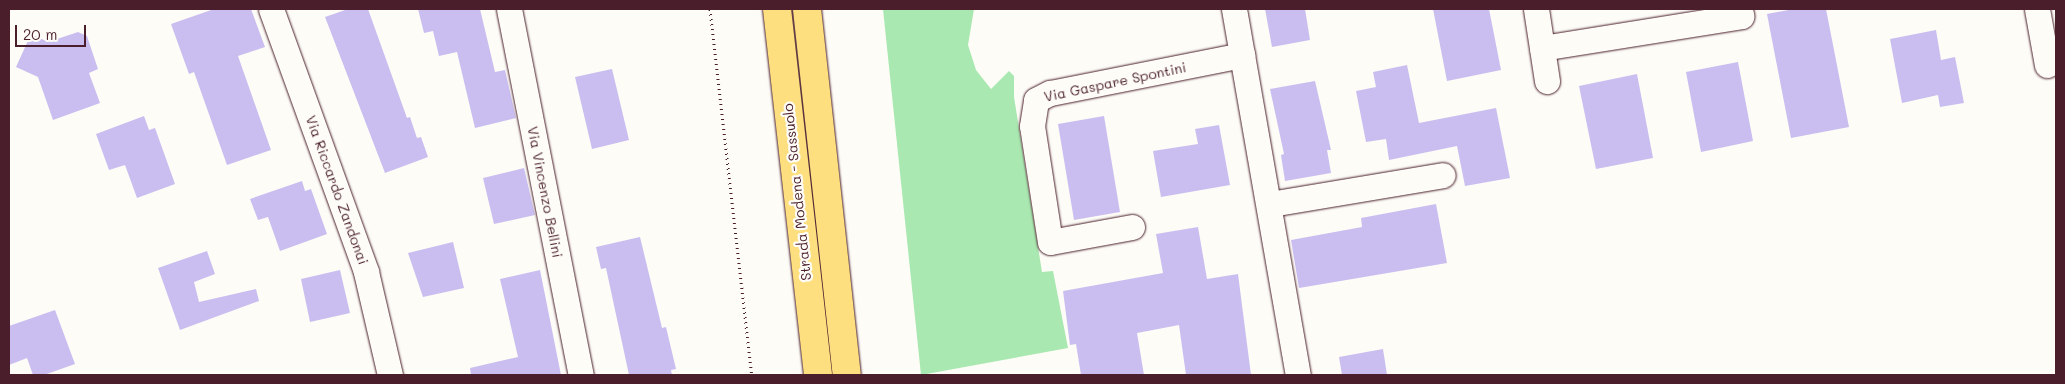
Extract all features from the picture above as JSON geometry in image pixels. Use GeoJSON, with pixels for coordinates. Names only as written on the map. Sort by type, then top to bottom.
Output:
{"type":"FeatureCollection","features":[{"type":"Feature","properties":{"kind":"highway","name":"Strada Modena - Sassuolo"},"geometry":{"type":"LineString","coordinates":[[777,9],[818,375]]}},
{"type":"Feature","properties":{"kind":"highway"},"geometry":{"type":"LineString","coordinates":[[807,9],[847,375]]}},
{"type":"Feature","properties":{"kind":"street","name":"Via Riccardo Zandonai"},"geometry":{"type":"LineString","coordinates":[[272,9],[366,272],[390,375]]}},
{"type":"Feature","properties":{"kind":"street","name":"Via Vincenzo Bellini"},"geometry":{"type":"LineString","coordinates":[[509,9],[582,375]]}},
{"type":"Feature","properties":{"kind":"street"},"geometry":{"type":"LineString","coordinates":[[1234,9],[1270,204],[1298,375]]}},
{"type":"Feature","properties":{"kind":"street"},"geometry":{"type":"LineString","coordinates":[[1536,9],[1547,81]]}},
{"type":"Feature","properties":{"kind":"street"},"geometry":{"type":"LineString","coordinates":[[1542,48],[1741,16],[1740,9]]}},
{"type":"Feature","properties":{"kind":"street"},"geometry":{"type":"LineString","coordinates":[[2037,9],[2047,65]]}},
{"type":"Feature","properties":{"kind":"street","name":"Via Gaspare Spontini"},"geometry":{"type":"LineString","coordinates":[[1132,227],[1050,242],[1032,126],[1036,100],[1050,93],[1242,55]]}},
{"type":"Feature","properties":{"kind":"street"},"geometry":{"type":"LineString","coordinates":[[1270,204],[1443,175]]}},
{"type":"Feature","properties":{"kind":"path"},"geometry":{"type":"LineString","coordinates":[[710,9],[752,375]]}},
{"type":"Feature","properties":{"kind":"green space"},"geometry":{"type":"Polygon","coordinates":[[[883,9],[974,9],[968,45],[976,70],[991,89],[1009,71],[1014,76],[1014,97],[1042,272],[1053,271],[1068,348],[921,375],[883,9]]]}},
{"type":"Feature","properties":{"kind":"building"},"geometry":{"type":"Polygon","coordinates":[[[214,9],[251,9],[265,47],[238,56],[271,150],[227,165],[194,72],[189,74],[171,24],[214,9]]]}},
{"type":"Feature","properties":{"kind":"building"},"geometry":{"type":"Polygon","coordinates":[[[348,9],[368,9],[407,118],[410,117],[417,138],[421,137],[428,157],[385,173],[325,17],[348,9]]]}},
{"type":"Feature","properties":{"kind":"building"},"geometry":{"type":"Polygon","coordinates":[[[418,9],[480,9],[495,72],[505,70],[516,118],[475,128],[457,52],[439,56],[433,31],[424,33],[418,9]]]}},
{"type":"Feature","properties":{"kind":"building"},"geometry":{"type":"Polygon","coordinates":[[[1265,9],[1305,9],[1310,40],[1272,47],[1265,9]]]}},
{"type":"Feature","properties":{"kind":"building"},"geometry":{"type":"Polygon","coordinates":[[[1433,9],[1489,9],[1501,70],[1447,81],[1433,9]]]}},
{"type":"Feature","properties":{"kind":"building"},"geometry":{"type":"Polygon","coordinates":[[[1794,9],[1826,9],[1849,127],[1791,138],[1767,14],[1794,9]]]}},
{"type":"Feature","properties":{"kind":"building"},"geometry":{"type":"Polygon","coordinates":[[[1936,30],[1941,60],[1955,57],[1964,103],[1940,107],[1938,95],[1902,103],[1890,39],[1936,30]]]}},
{"type":"Feature","properties":{"kind":"building"},"geometry":{"type":"Polygon","coordinates":[[[78,32],[87,36],[98,69],[89,73],[100,103],[53,120],[38,77],[16,67],[31,34],[48,42],[78,32]]]}},
{"type":"Feature","properties":{"kind":"building"},"geometry":{"type":"Polygon","coordinates":[[[1738,62],[1753,141],[1701,152],[1686,72],[1738,62]]]}},
{"type":"Feature","properties":{"kind":"building"},"geometry":{"type":"Polygon","coordinates":[[[1407,65],[1419,123],[1496,108],[1510,178],[1465,186],[1457,146],[1389,160],[1386,139],[1366,142],[1356,91],[1376,87],[1373,72],[1407,65]]]}},
{"type":"Feature","properties":{"kind":"building"},"geometry":{"type":"Polygon","coordinates":[[[612,69],[629,140],[592,149],[575,77],[612,69]]]}},
{"type":"Feature","properties":{"kind":"building"},"geometry":{"type":"Polygon","coordinates":[[[1637,74],[1653,158],[1596,169],[1579,86],[1637,74]]]}},
{"type":"Feature","properties":{"kind":"building"},"geometry":{"type":"Polygon","coordinates":[[[1315,81],[1331,150],[1327,150],[1331,173],[1285,181],[1281,155],[1284,154],[1270,89],[1315,81]]]}},
{"type":"Feature","properties":{"kind":"building"},"geometry":{"type":"Polygon","coordinates":[[[144,116],[149,130],[155,128],[175,184],[137,198],[125,165],[109,170],[96,134],[144,116]]]}},
{"type":"Feature","properties":{"kind":"building"},"geometry":{"type":"Polygon","coordinates":[[[1104,116],[1120,212],[1074,220],[1058,124],[1104,116]]]}},
{"type":"Feature","properties":{"kind":"building"},"geometry":{"type":"Polygon","coordinates":[[[1219,125],[1230,185],[1161,197],[1153,151],[1198,144],[1195,129],[1219,125]]]}},
{"type":"Feature","properties":{"kind":"building"},"geometry":{"type":"Polygon","coordinates":[[[524,168],[535,215],[494,224],[483,178],[524,168]]]}},
{"type":"Feature","properties":{"kind":"building"},"geometry":{"type":"Polygon","coordinates":[[[302,181],[305,191],[311,189],[327,234],[280,251],[268,217],[258,220],[250,199],[302,181]]]}},
{"type":"Feature","properties":{"kind":"building"},"geometry":{"type":"Polygon","coordinates":[[[1436,204],[1447,263],[1299,288],[1291,240],[1362,227],[1361,218],[1436,204]]]}},
{"type":"Feature","properties":{"kind":"building"},"geometry":{"type":"Polygon","coordinates":[[[1198,227],[1207,279],[1238,274],[1251,375],[1186,375],[1179,325],[1137,333],[1144,375],[1081,375],[1076,344],[1070,345],[1063,291],[1163,273],[1156,234],[1198,227]]]}},
{"type":"Feature","properties":{"kind":"building"},"geometry":{"type":"Polygon","coordinates":[[[640,237],[662,328],[666,327],[676,369],[671,370],[672,375],[629,375],[606,268],[601,269],[596,247],[640,237]]]}},
{"type":"Feature","properties":{"kind":"building"},"geometry":{"type":"Polygon","coordinates":[[[453,242],[464,288],[423,297],[408,253],[453,242]]]}},
{"type":"Feature","properties":{"kind":"building"},"geometry":{"type":"Polygon","coordinates":[[[207,251],[215,274],[194,282],[199,302],[256,289],[259,301],[180,330],[158,268],[207,251]]]}},
{"type":"Feature","properties":{"kind":"building"},"geometry":{"type":"Polygon","coordinates":[[[340,270],[350,313],[310,322],[301,279],[340,270]]]}},
{"type":"Feature","properties":{"kind":"building"},"geometry":{"type":"Polygon","coordinates":[[[540,270],[561,375],[471,375],[470,368],[518,357],[500,279],[540,270]]]}},
{"type":"Feature","properties":{"kind":"building"},"geometry":{"type":"Polygon","coordinates":[[[55,310],[75,364],[44,375],[33,375],[27,358],[9,365],[9,326],[55,310]]]}},
{"type":"Feature","properties":{"kind":"building"},"geometry":{"type":"Polygon","coordinates":[[[1383,349],[1387,375],[1342,375],[1339,357],[1383,349]]]}}]}
